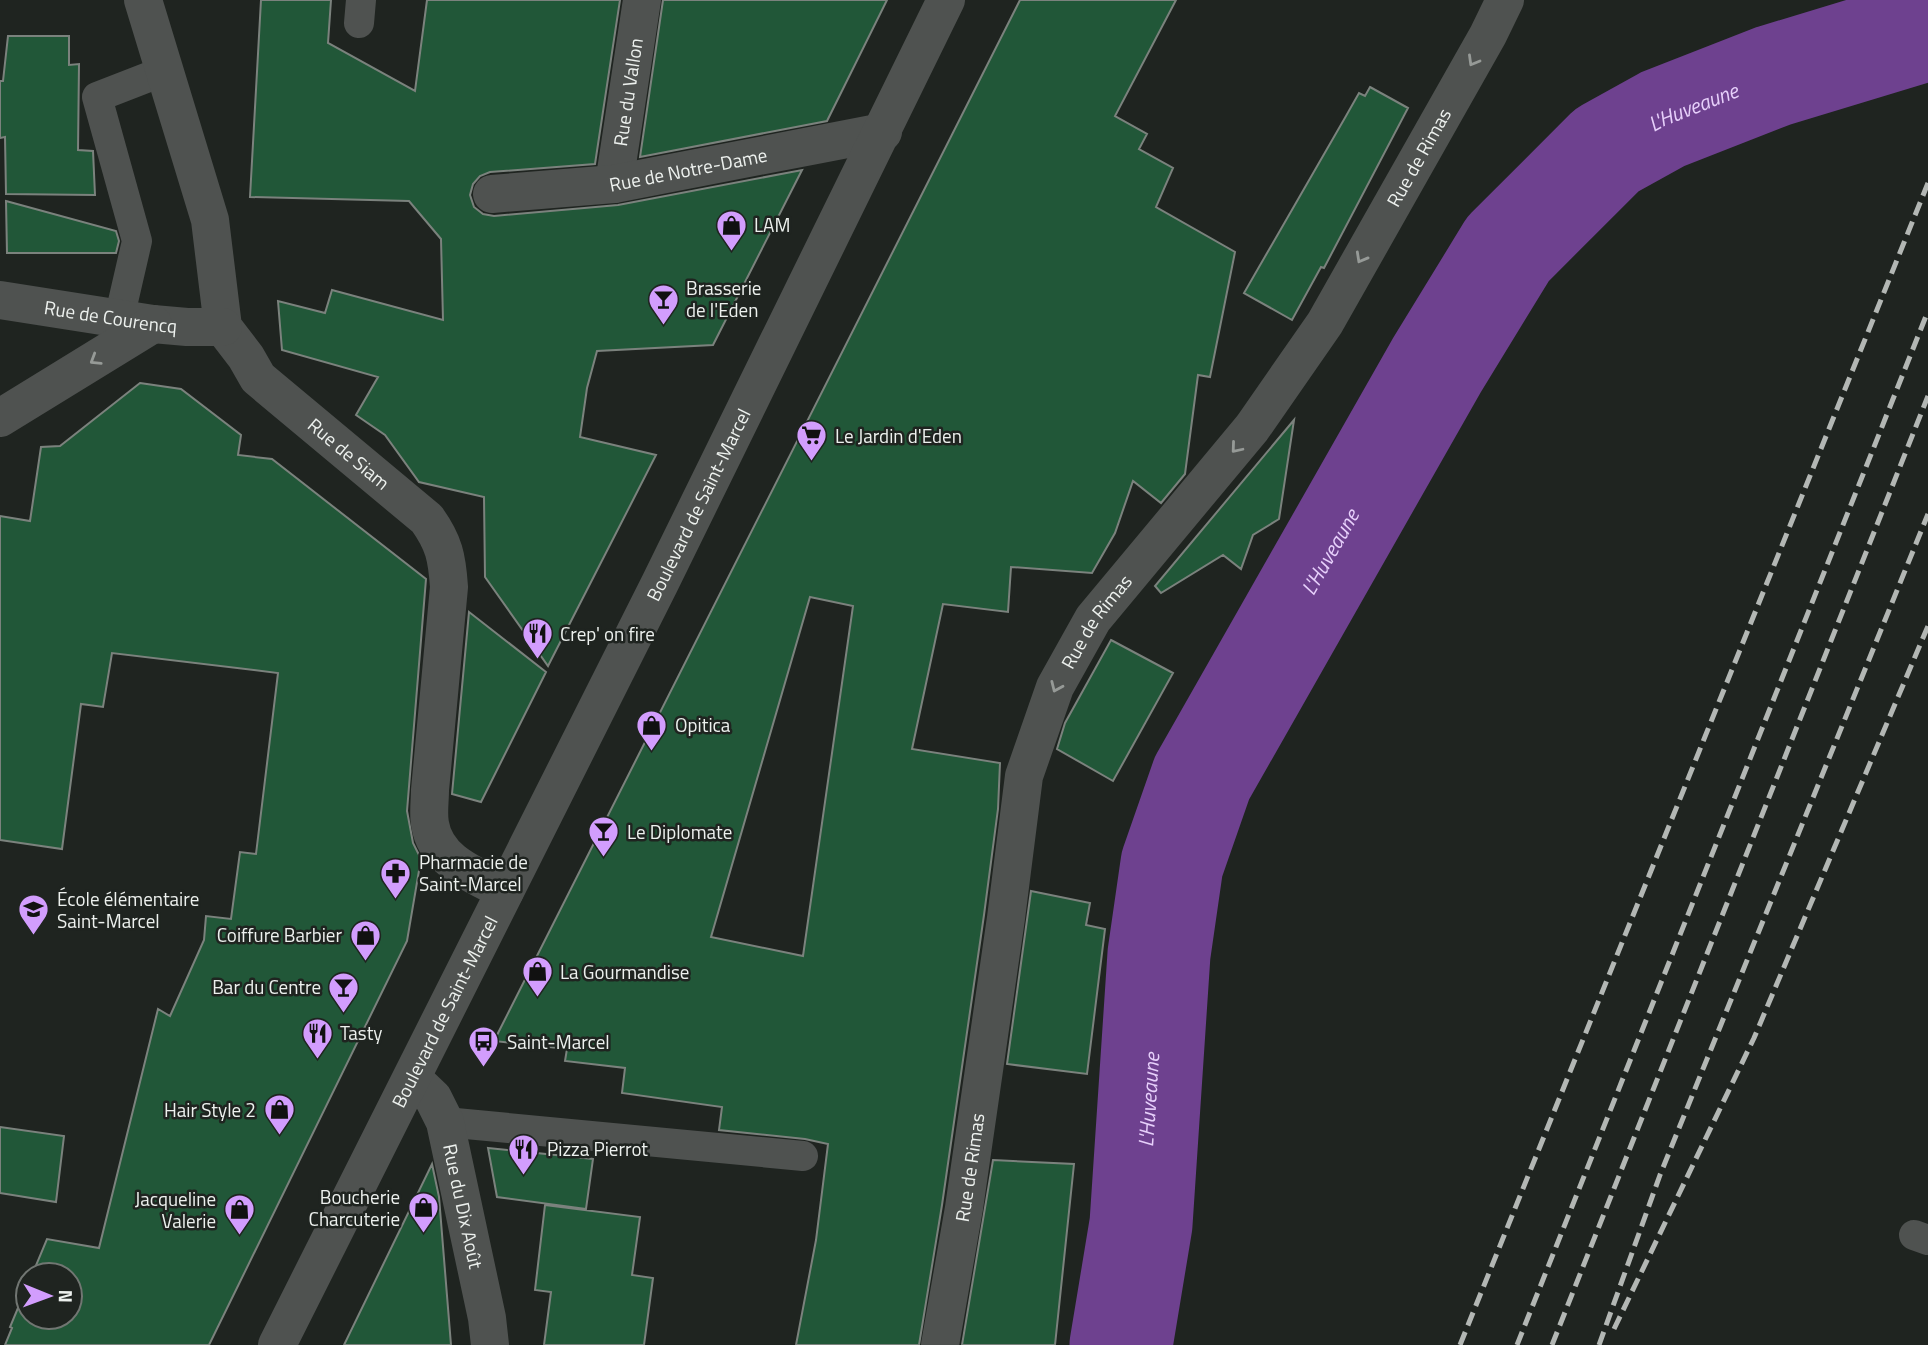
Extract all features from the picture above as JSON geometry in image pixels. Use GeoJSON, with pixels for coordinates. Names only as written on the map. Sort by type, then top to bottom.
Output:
{"type":"FeatureCollection","features":[{"type":"Feature","properties":{"kind":"street"},"geometry":{"type":"LineString","coordinates":[[142,0],[210,220],[223,327]]}},
{"type":"Feature","properties":{"kind":"street","name":"Rue du Vallon"},"geometry":{"type":"LineString","coordinates":[[614,184],[642,0]]}},
{"type":"Feature","properties":{"kind":"street","name":"Boulevard de Saint-Marcel"},"geometry":{"type":"LineString","coordinates":[[277,1345],[883,132],[946,0]]}},
{"type":"Feature","properties":{"kind":"street","name":"Rue de Rimas"},"geometry":{"type":"LineString","coordinates":[[940,1345],[966,1194],[1024,776],[1055,687],[1093,619],[1252,428],[1325,323],[1488,35],[1505,0]]}},
{"type":"Feature","properties":{"kind":"street","name":"Rue de Notre-Dame"},"geometry":{"type":"LineString","coordinates":[[492,194],[614,184],[883,132]]}},
{"type":"Feature","properties":{"kind":"street","name":"Rue de Courencq"},"geometry":{"type":"LineString","coordinates":[[0,300],[136,321],[223,327]]}},
{"type":"Feature","properties":{"kind":"street"},"geometry":{"type":"LineString","coordinates":[[0,418],[136,321]]}},
{"type":"Feature","properties":{"kind":"street","name":"Rue de Siam"},"geometry":{"type":"LineString","coordinates":[[223,327],[258,378],[427,519],[442,541],[448,563],[449,587],[430,790],[430,824],[437,845],[451,862],[505,891]]}},
{"type":"Feature","properties":{"kind":"street","name":"Rue du Dix Août"},"geometry":{"type":"LineString","coordinates":[[412,1078],[433,1098],[445,1122],[487,1318],[490,1345]]}},
{"type":"Feature","properties":{"kind":"lane"},"geometry":{"type":"LineString","coordinates":[[136,321],[137,241],[97,97],[164,71]]}},
{"type":"Feature","properties":{"kind":"lane"},"geometry":{"type":"LineString","coordinates":[[445,1122],[803,1156]]}},
{"type":"Feature","properties":{"kind":"building"},"geometry":{"type":"Polygon","coordinates":[[[261,0],[331,0],[328,43],[415,91],[427,0],[620,0],[595,164],[490,172],[480,176],[473,184],[470,195],[474,207],[483,214],[494,216],[618,205],[802,170],[713,345],[597,351],[587,388],[580,437],[656,455],[548,666],[485,577],[484,497],[419,482],[385,435],[356,415],[378,377],[282,350],[278,301],[325,313],[332,290],[443,320],[441,239],[409,201],[250,197],[261,0]]]}},
{"type":"Feature","properties":{"kind":"building"},"geometry":{"type":"Polygon","coordinates":[[[663,0],[887,0],[827,121],[640,157],[663,0]]]}},
{"type":"Feature","properties":{"kind":"building"},"geometry":{"type":"Polygon","coordinates":[[[1020,0],[1176,0],[1115,116],[1147,134],[1139,149],[1173,168],[1156,207],[1235,252],[1210,377],[1198,375],[1185,474],[1161,503],[1133,481],[1115,533],[1092,573],[1011,567],[1008,612],[943,604],[912,749],[1000,763],[998,809],[984,915],[919,1345],[796,1345],[816,1240],[828,1144],[719,1130],[722,1107],[622,1093],[625,1068],[565,1061],[567,1049],[494,1041],[1020,0]],[[810,597],[711,937],[803,956],[853,606],[810,597]]]}},
{"type":"Feature","properties":{"kind":"building"},"geometry":{"type":"Polygon","coordinates":[[[8,36],[69,36],[69,65],[79,64],[78,150],[93,151],[95,195],[6,194],[5,137],[0,138],[0,81],[3,81],[8,36]]]}},
{"type":"Feature","properties":{"kind":"building"},"geometry":{"type":"Polygon","coordinates":[[[1370,87],[1408,108],[1324,268],[1321,267],[1292,320],[1244,293],[1359,93],[1365,96],[1370,87]]]}},
{"type":"Feature","properties":{"kind":"building"},"geometry":{"type":"Polygon","coordinates":[[[6,201],[116,231],[119,241],[116,253],[7,253],[6,201]]]}},
{"type":"Feature","properties":{"kind":"building"},"geometry":{"type":"Polygon","coordinates":[[[140,383],[181,389],[241,435],[238,455],[272,459],[426,579],[407,811],[413,843],[421,859],[407,941],[209,1345],[5,1345],[14,1317],[14,1331],[84,1331],[84,1261],[38,1261],[47,1239],[99,1248],[158,1009],[170,1016],[204,940],[206,916],[231,919],[240,852],[256,854],[278,673],[112,653],[103,707],[81,704],[62,849],[0,840],[0,516],[30,521],[41,447],[60,446],[140,383]]]}},
{"type":"Feature","properties":{"kind":"building"},"geometry":{"type":"Polygon","coordinates":[[[1294,420],[1279,519],[1253,535],[1241,569],[1223,555],[1161,593],[1155,586],[1294,420]]]}},
{"type":"Feature","properties":{"kind":"building"},"geometry":{"type":"Polygon","coordinates":[[[469,612],[546,672],[481,802],[452,794],[469,612]]]}},
{"type":"Feature","properties":{"kind":"building"},"geometry":{"type":"Polygon","coordinates":[[[1111,640],[1173,673],[1113,781],[1057,749],[1065,723],[1111,640]]]}},
{"type":"Feature","properties":{"kind":"building"},"geometry":{"type":"Polygon","coordinates":[[[1031,891],[1090,903],[1086,925],[1105,929],[1087,1074],[1007,1064],[1031,891]]]}},
{"type":"Feature","properties":{"kind":"building"},"geometry":{"type":"Polygon","coordinates":[[[0,1127],[64,1136],[56,1202],[0,1193],[0,1127]]]}},
{"type":"Feature","properties":{"kind":"building","name":"Pizza Pierrot"},"geometry":{"type":"Polygon","coordinates":[[[488,1148],[593,1159],[586,1209],[497,1197],[488,1148]]]}},
{"type":"Feature","properties":{"kind":"building"},"geometry":{"type":"Polygon","coordinates":[[[993,1160],[1074,1164],[1055,1345],[962,1345],[993,1160]]]}},
{"type":"Feature","properties":{"kind":"building"},"geometry":{"type":"Polygon","coordinates":[[[432,1164],[439,1197],[451,1345],[344,1345],[432,1164]]]}},
{"type":"Feature","properties":{"kind":"building"},"geometry":{"type":"Polygon","coordinates":[[[545,1205],[640,1217],[632,1275],[653,1278],[644,1345],[544,1345],[551,1292],[535,1290],[545,1205]]]}},
{"type":"Feature","properties":{"kind":"waterway","name":"L'Huveaune"},"geometry":{"type":"LineString","coordinates":[[1121,1345],[1141,1224],[1159,954],[1172,864],[1202,778],[1437,365],[1508,249],[1607,150],[1663,119],[1773,76],[1928,29]]}},
{"type":"Feature","properties":{"kind":"railway"},"geometry":{"type":"LineString","coordinates":[[1460,1345],[1928,183]]}},
{"type":"Feature","properties":{"kind":"railway"},"geometry":{"type":"LineString","coordinates":[[1517,1345],[1928,311]]}},
{"type":"Feature","properties":{"kind":"railway"},"geometry":{"type":"LineString","coordinates":[[1552,1345],[1928,396]]}},
{"type":"Feature","properties":{"kind":"railway"},"geometry":{"type":"LineString","coordinates":[[1599,1345],[1660,1175],[1928,514]]}},
{"type":"Feature","properties":{"kind":"railway"},"geometry":{"type":"LineString","coordinates":[[1614,1329],[1754,1038],[1928,626]]}},
{"type":"Feature","properties":{"kind":"place","name":"LAM"},"geometry":{"type":"Point","coordinates":[731,252]}},
{"type":"Feature","properties":{"kind":"place","name":"Brasserie de l'Eden"},"geometry":{"type":"Point","coordinates":[663,326]}},
{"type":"Feature","properties":{"kind":"place","name":"Le Jardin d'Eden"},"geometry":{"type":"Point","coordinates":[812,463]}},
{"type":"Feature","properties":{"kind":"place","name":"Crep' on fire"},"geometry":{"type":"Point","coordinates":[537,661]}},
{"type":"Feature","properties":{"kind":"place","name":"Opitica"},"geometry":{"type":"Point","coordinates":[652,752]}},
{"type":"Feature","properties":{"kind":"place","name":"Le Diplomate"},"geometry":{"type":"Point","coordinates":[604,859]}},
{"type":"Feature","properties":{"kind":"place","name":"Pharmacie de Saint-Marcel"},"geometry":{"type":"Point","coordinates":[396,900]}},
{"type":"Feature","properties":{"kind":"place","name":"École élémentaire Saint-Marcel"},"geometry":{"type":"Point","coordinates":[34,937]}},
{"type":"Feature","properties":{"kind":"place","name":"Coiffure Barbier"},"geometry":{"type":"Point","coordinates":[365,962]}},
{"type":"Feature","properties":{"kind":"place","name":"La Gourmandise"},"geometry":{"type":"Point","coordinates":[537,999]}},
{"type":"Feature","properties":{"kind":"place","name":"Bar du Centre"},"geometry":{"type":"Point","coordinates":[344,1014]}},
{"type":"Feature","properties":{"kind":"place","name":"Tasty"},"geometry":{"type":"Point","coordinates":[317,1060]}},
{"type":"Feature","properties":{"kind":"place","name":"Saint-Marcel"},"geometry":{"type":"Point","coordinates":[484,1069]}},
{"type":"Feature","properties":{"kind":"place","name":"Hair Style 2"},"geometry":{"type":"Point","coordinates":[279,1137]}},
{"type":"Feature","properties":{"kind":"place","name":"Pizza Pierrot"},"geometry":{"type":"Point","coordinates":[524,1176]}},
{"type":"Feature","properties":{"kind":"place","name":"Boucherie Charcuterie"},"geometry":{"type":"Point","coordinates":[423,1235]}},
{"type":"Feature","properties":{"kind":"place","name":"Jacqueline Valerie"},"geometry":{"type":"Point","coordinates":[239,1237]}}]}
